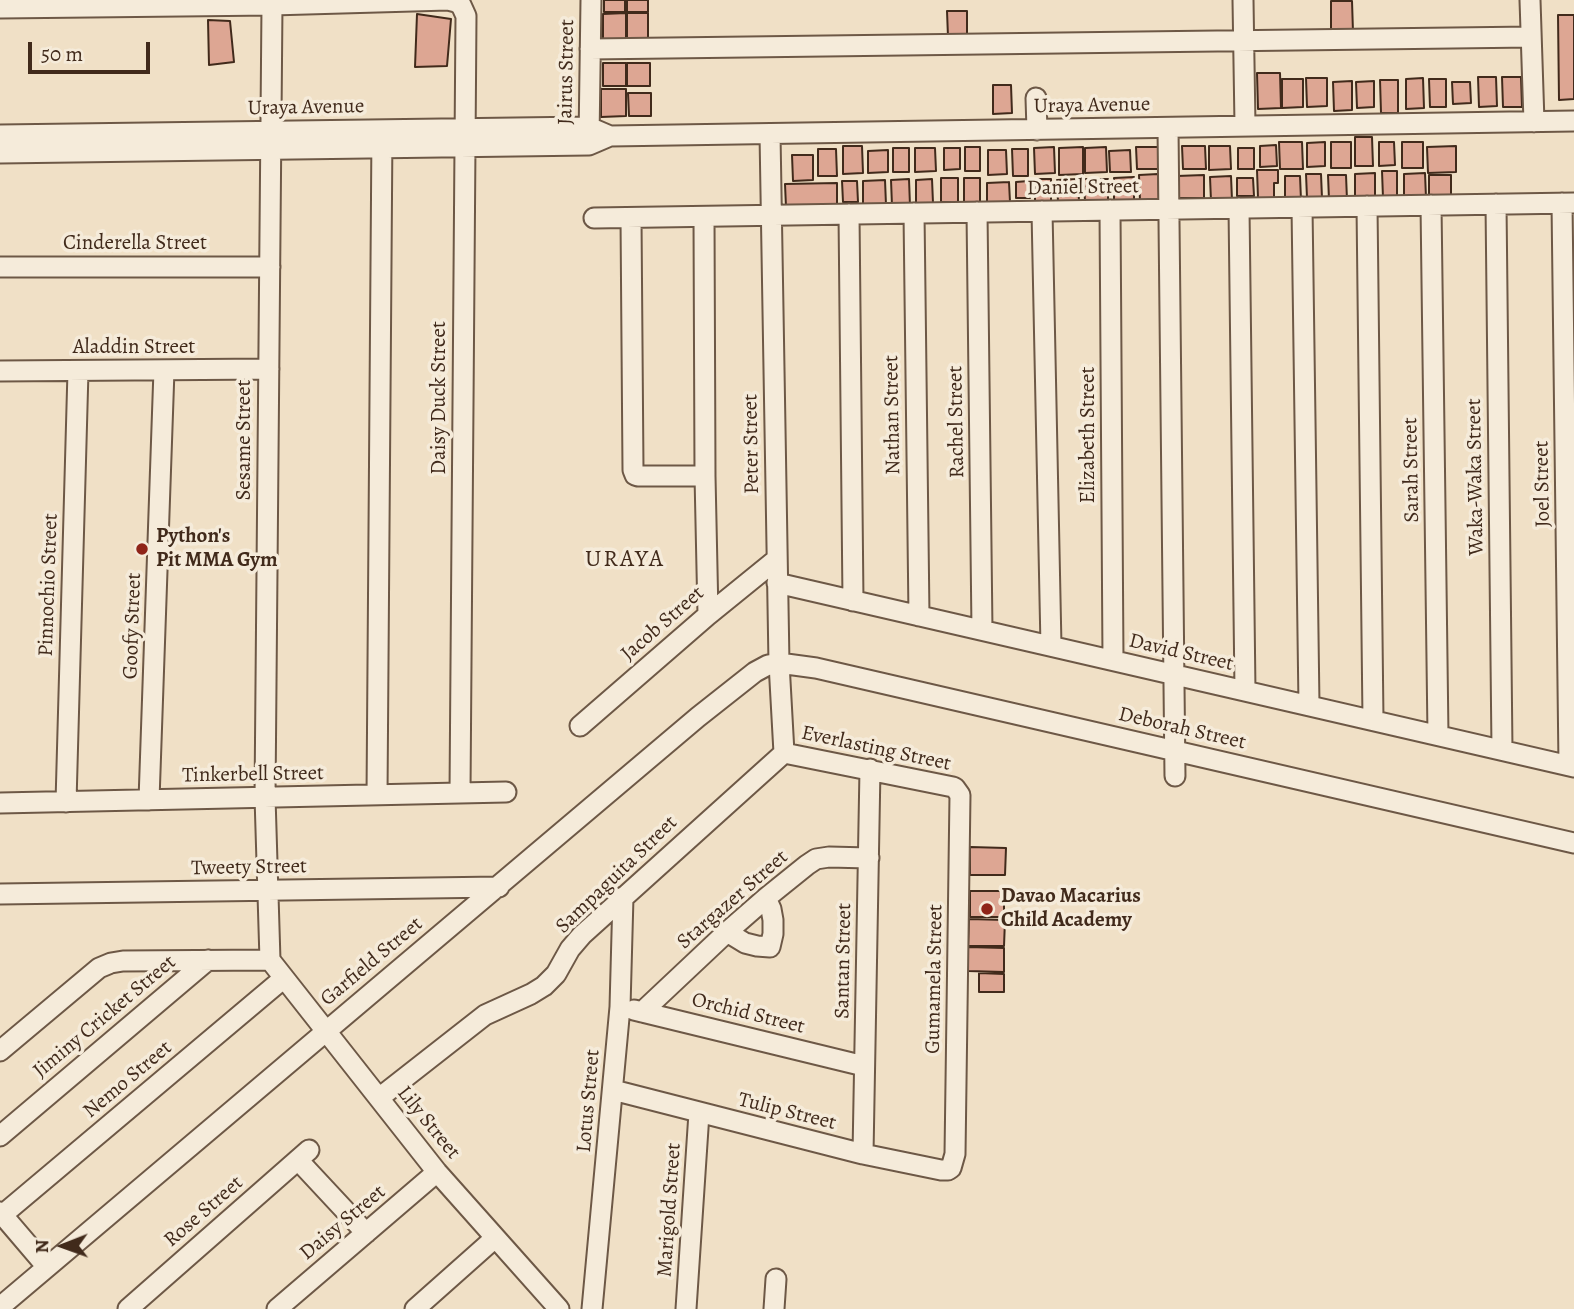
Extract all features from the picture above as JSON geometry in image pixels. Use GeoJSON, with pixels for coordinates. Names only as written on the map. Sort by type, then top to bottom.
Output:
{"type":"FeatureCollection","features":[{"type":"Feature","properties":{"kind":"street","name":"Daisy Duck Street"},"geometry":{"type":"LineString","coordinates":[[272,5],[448,0],[461,5],[466,16],[460,793]]}},
{"type":"Feature","properties":{"kind":"street","name":"Jairus Street"},"geometry":{"type":"LineString","coordinates":[[589,136],[591,0]]}},
{"type":"Feature","properties":{"kind":"street"},"geometry":{"type":"LineString","coordinates":[[1243,0],[1245,125]]}},
{"type":"Feature","properties":{"kind":"street"},"geometry":{"type":"LineString","coordinates":[[1530,0],[1534,122]]}},
{"type":"Feature","properties":{"kind":"street"},"geometry":{"type":"LineString","coordinates":[[0,8],[217,3],[272,5]]}},
{"type":"Feature","properties":{"kind":"street","name":"Sesame Street"},"geometry":{"type":"LineString","coordinates":[[270,960],[265,797],[272,5]]}},
{"type":"Feature","properties":{"kind":"street"},"geometry":{"type":"LineString","coordinates":[[590,49],[1531,37]]}},
{"type":"Feature","properties":{"kind":"street"},"geometry":{"type":"LineString","coordinates":[[1036,98],[1037,130]]}},
{"type":"Feature","properties":{"kind":"street","name":"Uraya Avenue"},"geometry":{"type":"LineString","coordinates":[[0,135],[129,142],[771,135],[1574,121]]}},
{"type":"Feature","properties":{"kind":"street"},"geometry":{"type":"LineString","coordinates":[[1168,128],[1175,776]]}},
{"type":"Feature","properties":{"kind":"street","name":"Peter Street"},"geometry":{"type":"LineString","coordinates":[[771,135],[776,559],[784,753]]}},
{"type":"Feature","properties":{"kind":"street"},"geometry":{"type":"LineString","coordinates":[[377,795],[382,139]]}},
{"type":"Feature","properties":{"kind":"street","name":"Uraya Avenue"},"geometry":{"type":"LineString","coordinates":[[0,153],[129,142]]}},
{"type":"Feature","properties":{"kind":"street","name":"Daniel Street"},"geometry":{"type":"LineString","coordinates":[[594,218],[1568,203]]}},
{"type":"Feature","properties":{"kind":"street","name":"Joel Street"},"geometry":{"type":"LineString","coordinates":[[1568,203],[1572,766]]}},
{"type":"Feature","properties":{"kind":"street","name":"Waka-Waka Street"},"geometry":{"type":"LineString","coordinates":[[1496,204],[1502,750]]}},
{"type":"Feature","properties":{"kind":"street","name":"Sarah Street"},"geometry":{"type":"LineString","coordinates":[[1432,205],[1438,735]]}},
{"type":"Feature","properties":{"kind":"street"},"geometry":{"type":"LineString","coordinates":[[1367,206],[1373,720]]}},
{"type":"Feature","properties":{"kind":"street"},"geometry":{"type":"LineString","coordinates":[[1301,207],[1309,705]]}},
{"type":"Feature","properties":{"kind":"street"},"geometry":{"type":"LineString","coordinates":[[1239,208],[1245,691]]}},
{"type":"Feature","properties":{"kind":"street","name":"Elizabeth Street"},"geometry":{"type":"LineString","coordinates":[[1110,210],[1113,660]]}},
{"type":"Feature","properties":{"kind":"street"},"geometry":{"type":"LineString","coordinates":[[1042,211],[1051,646]]}},
{"type":"Feature","properties":{"kind":"street","name":"Rachel Street"},"geometry":{"type":"LineString","coordinates":[[977,212],[982,631]]}},
{"type":"Feature","properties":{"kind":"street","name":"Nathan Street"},"geometry":{"type":"LineString","coordinates":[[914,213],[919,616]]}},
{"type":"Feature","properties":{"kind":"street"},"geometry":{"type":"LineString","coordinates":[[849,214],[853,601]]}},
{"type":"Feature","properties":{"kind":"street"},"geometry":{"type":"LineString","coordinates":[[704,216],[708,615]]}},
{"type":"Feature","properties":{"kind":"street"},"geometry":{"type":"LineString","coordinates":[[631,218],[633,470],[638,476],[705,476]]}},
{"type":"Feature","properties":{"kind":"street","name":"Cinderella Street"},"geometry":{"type":"LineString","coordinates":[[0,267],[270,267]]}},
{"type":"Feature","properties":{"kind":"street","name":"Aladdin Street"},"geometry":{"type":"LineString","coordinates":[[0,372],[269,369]]}},
{"type":"Feature","properties":{"kind":"street","name":"Goofy Street"},"geometry":{"type":"LineString","coordinates":[[149,800],[164,370]]}},
{"type":"Feature","properties":{"kind":"street","name":"Pinnochio Street"},"geometry":{"type":"LineString","coordinates":[[66,802],[78,371]]}},
{"type":"Feature","properties":{"kind":"street","name":"Jacob Street"},"geometry":{"type":"LineString","coordinates":[[580,726],[776,559]]}},
{"type":"Feature","properties":{"kind":"street","name":"David Street"},"geometry":{"type":"LineString","coordinates":[[777,583],[1572,766]]}},
{"type":"Feature","properties":{"kind":"street","name":"Deborah Street"},"geometry":{"type":"LineString","coordinates":[[779,663],[816,667],[1574,843]]}},
{"type":"Feature","properties":{"kind":"street","name":"Garfield Street"},"geometry":{"type":"LineString","coordinates":[[0,1307],[698,717],[755,671],[779,663]]}},
{"type":"Feature","properties":{"kind":"street","name":"Everlasting Street"},"geometry":{"type":"LineString","coordinates":[[784,753],[953,787],[958,792]]}},
{"type":"Feature","properties":{"kind":"street","name":"Sampaguita Street"},"geometry":{"type":"LineString","coordinates":[[379,1098],[485,1016],[531,995],[544,986],[556,974],[570,949],[582,935],[784,753]]}},
{"type":"Feature","properties":{"kind":"street","name":"Santan Street"},"geometry":{"type":"LineString","coordinates":[[863,1154],[870,769]]}},
{"type":"Feature","properties":{"kind":"street","name":"Tinkerbell Street"},"geometry":{"type":"LineString","coordinates":[[0,803],[506,792]]}},
{"type":"Feature","properties":{"kind":"street","name":"Gumamela Street"},"geometry":{"type":"LineString","coordinates":[[951,1168],[955,1154],[958,792]]}},
{"type":"Feature","properties":{"kind":"street","name":"Stargazer Street"},"geometry":{"type":"LineString","coordinates":[[642,1012],[727,932],[816,859],[869,858]]}},
{"type":"Feature","properties":{"kind":"street","name":"Tweety Street"},"geometry":{"type":"LineString","coordinates":[[0,894],[499,887]]}},
{"type":"Feature","properties":{"kind":"street","name":"Lotus Street"},"geometry":{"type":"LineString","coordinates":[[592,1309],[620,1007],[623,897]]}},
{"type":"Feature","properties":{"kind":"street"},"geometry":{"type":"LineString","coordinates":[[727,932],[745,943],[776,955],[773,920],[766,898]]}},
{"type":"Feature","properties":{"kind":"street","name":"Jiminy Cricket Street"},"geometry":{"type":"LineString","coordinates":[[0,1136],[208,960]]}},
{"type":"Feature","properties":{"kind":"street"},"geometry":{"type":"LineString","coordinates":[[0,1051],[106,965],[123,961],[270,960]]}},
{"type":"Feature","properties":{"kind":"street","name":"Lily Street"},"geometry":{"type":"LineString","coordinates":[[270,960],[438,1172],[559,1309]]}},
{"type":"Feature","properties":{"kind":"street","name":"Nemo Street"},"geometry":{"type":"LineString","coordinates":[[1,1215],[284,978]]}},
{"type":"Feature","properties":{"kind":"street","name":"Orchid Street"},"geometry":{"type":"LineString","coordinates":[[620,1007],[864,1066]]}},
{"type":"Feature","properties":{"kind":"street","name":"Tulip Street"},"geometry":{"type":"LineString","coordinates":[[612,1090],[863,1154],[941,1170],[951,1168]]}},
{"type":"Feature","properties":{"kind":"street","name":"Marigold Street"},"geometry":{"type":"LineString","coordinates":[[686,1309],[699,1113]]}},
{"type":"Feature","properties":{"kind":"street","name":"Rose Street"},"geometry":{"type":"LineString","coordinates":[[128,1309],[304,1155],[366,1233]]}},
{"type":"Feature","properties":{"kind":"street","name":"Daisy Street"},"geometry":{"type":"LineString","coordinates":[[277,1309],[438,1172]]}},
{"type":"Feature","properties":{"kind":"street"},"geometry":{"type":"LineString","coordinates":[[1,1215],[47,1267]]}},
{"type":"Feature","properties":{"kind":"street"},"geometry":{"type":"LineString","coordinates":[[422,1307],[495,1238]]}},
{"type":"Feature","properties":{"kind":"street"},"geometry":{"type":"LineString","coordinates":[[774,1309],[776,1279]]}},
{"type":"Feature","properties":{"kind":"building"},"geometry":{"type":"Polygon","coordinates":[[[604,0],[625,0],[625,12],[604,12],[604,0]]]}},
{"type":"Feature","properties":{"kind":"building"},"geometry":{"type":"Polygon","coordinates":[[[627,0],[648,0],[648,12],[627,12],[627,0]]]}},
{"type":"Feature","properties":{"kind":"building"},"geometry":{"type":"Polygon","coordinates":[[[1331,1],[1352,1],[1353,32],[1331,33],[1331,1]]]}},
{"type":"Feature","properties":{"kind":"building"},"geometry":{"type":"Polygon","coordinates":[[[947,11],[967,11],[967,37],[948,37],[947,11]]]}},
{"type":"Feature","properties":{"kind":"building"},"geometry":{"type":"Polygon","coordinates":[[[626,13],[626,42],[603,42],[603,14],[626,13]]]}},
{"type":"Feature","properties":{"kind":"building"},"geometry":{"type":"Polygon","coordinates":[[[627,13],[648,13],[648,40],[627,41],[627,13]]]}},
{"type":"Feature","properties":{"kind":"building"},"geometry":{"type":"Polygon","coordinates":[[[417,14],[451,19],[447,66],[415,67],[417,14]]]}},
{"type":"Feature","properties":{"kind":"building"},"geometry":{"type":"Polygon","coordinates":[[[1558,15],[1574,15],[1574,99],[1559,100],[1558,15]]]}},
{"type":"Feature","properties":{"kind":"building"},"geometry":{"type":"Polygon","coordinates":[[[208,20],[230,21],[234,62],[209,65],[208,20]]]}},
{"type":"Feature","properties":{"kind":"building"},"geometry":{"type":"Polygon","coordinates":[[[603,63],[626,63],[626,86],[603,86],[603,63]]]}},
{"type":"Feature","properties":{"kind":"building"},"geometry":{"type":"Polygon","coordinates":[[[627,63],[650,63],[650,86],[627,86],[627,63]]]}},
{"type":"Feature","properties":{"kind":"building"},"geometry":{"type":"Polygon","coordinates":[[[1257,73],[1280,73],[1281,108],[1258,109],[1257,73]]]}},
{"type":"Feature","properties":{"kind":"building"},"geometry":{"type":"Polygon","coordinates":[[[1478,77],[1496,77],[1497,106],[1479,107],[1478,77]]]}},
{"type":"Feature","properties":{"kind":"building"},"geometry":{"type":"Polygon","coordinates":[[[1502,77],[1521,77],[1522,107],[1503,107],[1502,77]]]}},
{"type":"Feature","properties":{"kind":"building"},"geometry":{"type":"Polygon","coordinates":[[[1306,78],[1327,78],[1327,106],[1307,107],[1306,78]]]}},
{"type":"Feature","properties":{"kind":"building"},"geometry":{"type":"Polygon","coordinates":[[[1423,78],[1424,108],[1406,109],[1406,79],[1423,78]]]}},
{"type":"Feature","properties":{"kind":"building"},"geometry":{"type":"Polygon","coordinates":[[[1282,79],[1303,79],[1303,107],[1282,108],[1282,79]]]}},
{"type":"Feature","properties":{"kind":"building"},"geometry":{"type":"Polygon","coordinates":[[[1429,79],[1446,79],[1446,107],[1430,107],[1429,79]]]}},
{"type":"Feature","properties":{"kind":"building"},"geometry":{"type":"Polygon","coordinates":[[[1380,80],[1398,80],[1398,113],[1381,113],[1380,80]]]}},
{"type":"Feature","properties":{"kind":"building"},"geometry":{"type":"Polygon","coordinates":[[[1352,81],[1352,110],[1334,111],[1333,82],[1352,81]]]}},
{"type":"Feature","properties":{"kind":"building"},"geometry":{"type":"Polygon","coordinates":[[[1374,81],[1374,107],[1357,108],[1356,82],[1374,81]]]}},
{"type":"Feature","properties":{"kind":"building"},"geometry":{"type":"Polygon","coordinates":[[[1452,82],[1470,82],[1471,103],[1453,104],[1452,82]]]}},
{"type":"Feature","properties":{"kind":"building"},"geometry":{"type":"Polygon","coordinates":[[[993,85],[1011,85],[1012,113],[993,114],[993,85]]]}},
{"type":"Feature","properties":{"kind":"building"},"geometry":{"type":"Polygon","coordinates":[[[601,89],[626,89],[626,116],[601,117],[601,89]]]}},
{"type":"Feature","properties":{"kind":"building"},"geometry":{"type":"Polygon","coordinates":[[[628,93],[651,93],[651,116],[629,116],[628,93]]]}},
{"type":"Feature","properties":{"kind":"building"},"geometry":{"type":"Polygon","coordinates":[[[1355,137],[1372,137],[1373,166],[1355,166],[1355,137]]]}},
{"type":"Feature","properties":{"kind":"building"},"geometry":{"type":"Polygon","coordinates":[[[1279,142],[1302,142],[1303,169],[1280,169],[1279,142]]]}},
{"type":"Feature","properties":{"kind":"building"},"geometry":{"type":"Polygon","coordinates":[[[1325,142],[1325,166],[1307,167],[1307,143],[1325,142]]]}},
{"type":"Feature","properties":{"kind":"building"},"geometry":{"type":"Polygon","coordinates":[[[1331,142],[1351,142],[1351,168],[1331,168],[1331,142]]]}},
{"type":"Feature","properties":{"kind":"building"},"geometry":{"type":"Polygon","coordinates":[[[1379,142],[1394,142],[1395,165],[1379,166],[1379,142]]]}},
{"type":"Feature","properties":{"kind":"building"},"geometry":{"type":"Polygon","coordinates":[[[1402,142],[1423,142],[1423,168],[1402,168],[1402,142]]]}},
{"type":"Feature","properties":{"kind":"building"},"geometry":{"type":"Polygon","coordinates":[[[1276,145],[1277,166],[1260,167],[1260,146],[1276,145]]]}},
{"type":"Feature","properties":{"kind":"building"},"geometry":{"type":"Polygon","coordinates":[[[843,146],[862,146],[863,173],[843,174],[843,146]]]}},
{"type":"Feature","properties":{"kind":"building"},"geometry":{"type":"Polygon","coordinates":[[[1182,146],[1205,146],[1206,169],[1183,169],[1182,146]]]}},
{"type":"Feature","properties":{"kind":"building"},"geometry":{"type":"Polygon","coordinates":[[[1209,146],[1230,146],[1231,169],[1209,170],[1209,146]]]}},
{"type":"Feature","properties":{"kind":"building"},"geometry":{"type":"Polygon","coordinates":[[[1456,146],[1456,172],[1428,173],[1427,147],[1456,146]]]}},
{"type":"Feature","properties":{"kind":"building"},"geometry":{"type":"Polygon","coordinates":[[[965,147],[980,147],[980,171],[965,171],[965,147]]]}},
{"type":"Feature","properties":{"kind":"building"},"geometry":{"type":"Polygon","coordinates":[[[1054,147],[1055,173],[1035,174],[1034,148],[1054,147]]]}},
{"type":"Feature","properties":{"kind":"building"},"geometry":{"type":"Polygon","coordinates":[[[1083,147],[1083,174],[1059,175],[1059,148],[1083,147]]]}},
{"type":"Feature","properties":{"kind":"building"},"geometry":{"type":"Polygon","coordinates":[[[1106,147],[1107,172],[1085,173],[1085,148],[1106,147]]]}},
{"type":"Feature","properties":{"kind":"building"},"geometry":{"type":"Polygon","coordinates":[[[1136,147],[1158,147],[1159,169],[1137,169],[1136,147]]]}},
{"type":"Feature","properties":{"kind":"building"},"geometry":{"type":"Polygon","coordinates":[[[893,148],[909,148],[909,172],[893,172],[893,148]]]}},
{"type":"Feature","properties":{"kind":"building"},"geometry":{"type":"Polygon","coordinates":[[[915,148],[935,148],[936,171],[915,172],[915,148]]]}},
{"type":"Feature","properties":{"kind":"building"},"geometry":{"type":"Polygon","coordinates":[[[944,148],[960,148],[960,169],[944,170],[944,148]]]}},
{"type":"Feature","properties":{"kind":"building"},"geometry":{"type":"Polygon","coordinates":[[[1238,148],[1254,148],[1254,169],[1238,169],[1238,148]]]}},
{"type":"Feature","properties":{"kind":"building"},"geometry":{"type":"Polygon","coordinates":[[[818,149],[836,149],[837,176],[818,176],[818,149]]]}},
{"type":"Feature","properties":{"kind":"building"},"geometry":{"type":"Polygon","coordinates":[[[1012,149],[1028,149],[1028,176],[1013,176],[1012,149]]]}},
{"type":"Feature","properties":{"kind":"building"},"geometry":{"type":"Polygon","coordinates":[[[888,150],[888,172],[868,173],[868,151],[888,150]]]}},
{"type":"Feature","properties":{"kind":"building"},"geometry":{"type":"Polygon","coordinates":[[[988,150],[1006,150],[1007,174],[988,175],[988,150]]]}},
{"type":"Feature","properties":{"kind":"building"},"geometry":{"type":"Polygon","coordinates":[[[1130,150],[1131,172],[1110,172],[1109,151],[1130,150]]]}},
{"type":"Feature","properties":{"kind":"building"},"geometry":{"type":"Polygon","coordinates":[[[792,155],[813,155],[813,180],[793,181],[792,155]]]}},
{"type":"Feature","properties":{"kind":"building"},"geometry":{"type":"Polygon","coordinates":[[[1257,170],[1278,170],[1278,183],[1274,183],[1274,198],[1258,198],[1257,170]]]}},
{"type":"Feature","properties":{"kind":"building"},"geometry":{"type":"Polygon","coordinates":[[[1382,171],[1397,171],[1397,198],[1383,198],[1382,171]]]}},
{"type":"Feature","properties":{"kind":"building"},"geometry":{"type":"Polygon","coordinates":[[[1375,173],[1375,201],[1355,201],[1355,174],[1375,173]]]}},
{"type":"Feature","properties":{"kind":"building"},"geometry":{"type":"Polygon","coordinates":[[[1425,173],[1426,198],[1404,198],[1404,174],[1425,173]]]}},
{"type":"Feature","properties":{"kind":"building"},"geometry":{"type":"Polygon","coordinates":[[[1158,174],[1159,200],[1140,201],[1139,175],[1158,174]]]}},
{"type":"Feature","properties":{"kind":"building"},"geometry":{"type":"Polygon","coordinates":[[[1306,174],[1321,174],[1322,198],[1307,198],[1306,174]]]}},
{"type":"Feature","properties":{"kind":"building"},"geometry":{"type":"Polygon","coordinates":[[[1204,175],[1204,198],[1178,198],[1177,176],[1204,175]]]}},
{"type":"Feature","properties":{"kind":"building"},"geometry":{"type":"Polygon","coordinates":[[[1328,175],[1346,175],[1347,200],[1329,200],[1328,175]]]}},
{"type":"Feature","properties":{"kind":"building"},"geometry":{"type":"Polygon","coordinates":[[[1429,175],[1451,175],[1451,199],[1429,199],[1429,175]]]}},
{"type":"Feature","properties":{"kind":"building"},"geometry":{"type":"Polygon","coordinates":[[[1231,176],[1232,200],[1211,201],[1210,177],[1231,176]]]}},
{"type":"Feature","properties":{"kind":"building"},"geometry":{"type":"Polygon","coordinates":[[[1285,176],[1300,176],[1301,200],[1285,201],[1285,176]]]}},
{"type":"Feature","properties":{"kind":"building"},"geometry":{"type":"Polygon","coordinates":[[[1134,177],[1134,202],[1114,202],[1114,178],[1134,177]]]}},
{"type":"Feature","properties":{"kind":"building"},"geometry":{"type":"Polygon","coordinates":[[[941,178],[958,178],[958,202],[941,202],[941,178]]]}},
{"type":"Feature","properties":{"kind":"building"},"geometry":{"type":"Polygon","coordinates":[[[964,178],[980,178],[980,202],[964,203],[964,178]]]}},
{"type":"Feature","properties":{"kind":"building"},"geometry":{"type":"Polygon","coordinates":[[[1237,178],[1253,178],[1254,196],[1237,196],[1237,178]]]}},
{"type":"Feature","properties":{"kind":"building"},"geometry":{"type":"Polygon","coordinates":[[[909,179],[910,206],[892,206],[891,180],[909,179]]]}},
{"type":"Feature","properties":{"kind":"building"},"geometry":{"type":"Polygon","coordinates":[[[932,179],[933,203],[916,203],[916,180],[932,179]]]}},
{"type":"Feature","properties":{"kind":"building"},"geometry":{"type":"Polygon","coordinates":[[[1035,179],[1051,179],[1051,203],[1035,203],[1035,179]]]}},
{"type":"Feature","properties":{"kind":"building"},"geometry":{"type":"Polygon","coordinates":[[[1078,179],[1079,202],[1058,202],[1057,180],[1078,179]]]}},
{"type":"Feature","properties":{"kind":"building"},"geometry":{"type":"Polygon","coordinates":[[[1084,179],[1108,179],[1108,202],[1085,202],[1084,179]]]}},
{"type":"Feature","properties":{"kind":"building"},"geometry":{"type":"Polygon","coordinates":[[[885,180],[886,205],[863,205],[863,181],[885,180]]]}},
{"type":"Feature","properties":{"kind":"building"},"geometry":{"type":"Polygon","coordinates":[[[842,181],[857,181],[858,202],[843,202],[842,181]]]}},
{"type":"Feature","properties":{"kind":"building"},"geometry":{"type":"Polygon","coordinates":[[[1029,181],[1030,198],[1016,198],[1016,182],[1029,181]]]}},
{"type":"Feature","properties":{"kind":"building"},"geometry":{"type":"Polygon","coordinates":[[[1009,182],[1010,202],[987,202],[987,183],[1009,182]]]}},
{"type":"Feature","properties":{"kind":"building"},"geometry":{"type":"Polygon","coordinates":[[[837,183],[837,206],[786,207],[785,184],[837,183]]]}},
{"type":"Feature","properties":{"kind":"building"},"geometry":{"type":"Polygon","coordinates":[[[970,847],[1006,848],[1005,875],[970,875],[970,847]]]}},
{"type":"Feature","properties":{"kind":"building"},"geometry":{"type":"Polygon","coordinates":[[[970,891],[1004,891],[1004,917],[970,917],[970,891]]]}},
{"type":"Feature","properties":{"kind":"building"},"geometry":{"type":"Polygon","coordinates":[[[969,919],[1005,920],[1004,946],[968,946],[969,919]]]}},
{"type":"Feature","properties":{"kind":"building"},"geometry":{"type":"Polygon","coordinates":[[[968,947],[1004,948],[1004,972],[968,971],[968,947]]]}},
{"type":"Feature","properties":{"kind":"building"},"geometry":{"type":"Polygon","coordinates":[[[979,973],[1004,974],[1004,992],[979,992],[979,973]]]}},
{"type":"Feature","properties":{"kind":"place","name":"Python's Pit MMA Gym"},"geometry":{"type":"Point","coordinates":[142,549]}},
{"type":"Feature","properties":{"kind":"place","name":"Davao Macarius Child Academy"},"geometry":{"type":"Point","coordinates":[987,909]}},
{"type":"Feature","properties":{"kind":"district","name":"URAYA"},"geometry":{"type":"Point","coordinates":[625,560]}}]}
